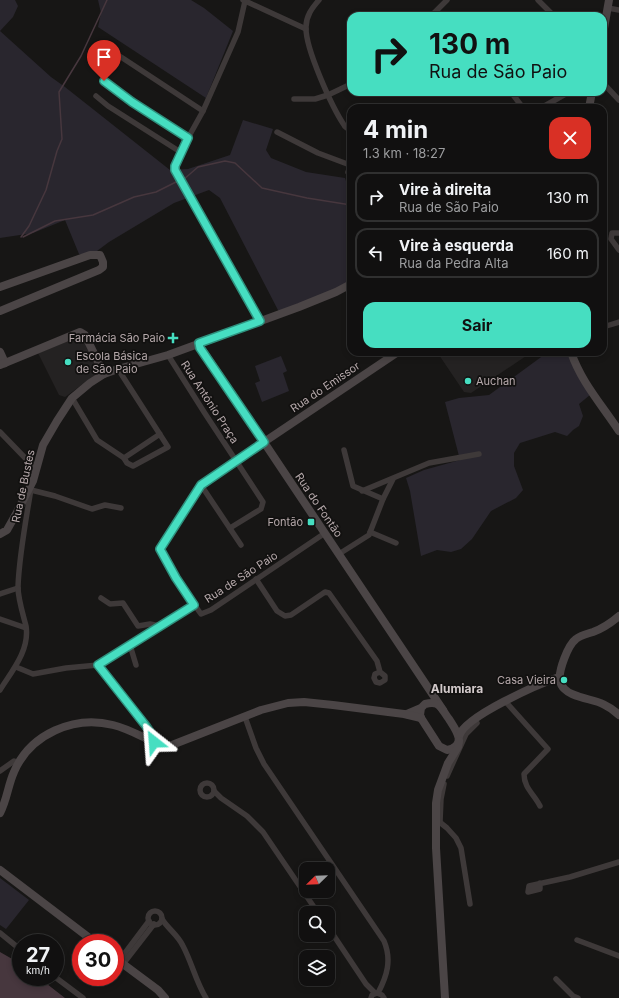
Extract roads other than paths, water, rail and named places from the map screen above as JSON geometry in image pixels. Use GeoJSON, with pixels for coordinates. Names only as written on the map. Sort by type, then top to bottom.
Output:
{"type":"FeatureCollection","features":[{"type":"Feature","properties":{"kind":"main road"},"geometry":{"type":"LineString","coordinates":[[0,287],[94,254],[100,255],[103,262],[103,266],[99,270],[0,311]]}},
{"type":"Feature","properties":{"kind":"main road","name":"Rua de Bustes"},"geometry":{"type":"LineString","coordinates":[[33,481],[43,445],[72,398],[80,390],[104,374],[168,355],[330,294],[347,286]]}},
{"type":"Feature","properties":{"kind":"main road"},"geometry":{"type":"LineString","coordinates":[[0,352],[2,364],[80,332],[85,335],[104,374]]}},
{"type":"Feature","properties":{"kind":"main road","name":"Rua do Fontão"},"geometry":{"type":"LineString","coordinates":[[199,343],[200,348],[451,722],[459,738]]}},
{"type":"Feature","properties":{"kind":"main road","name":"Rua do Emissor"},"geometry":{"type":"LineString","coordinates":[[264,442],[392,356]]}},
{"type":"Feature","properties":{"kind":"main road"},"geometry":{"type":"LineString","coordinates":[[572,356],[578,371],[619,431]]}},
{"type":"Feature","properties":{"kind":"main road"},"geometry":{"type":"LineString","coordinates":[[0,534],[9,528],[33,481]]}},
{"type":"Feature","properties":{"kind":"main road"},"geometry":{"type":"LineString","coordinates":[[619,616],[597,630],[582,635],[571,643],[560,677],[560,684],[571,694],[606,704],[619,715]]}},
{"type":"Feature","properties":{"kind":"main road"},"geometry":{"type":"LineString","coordinates":[[440,746],[445,750],[452,749],[462,730],[467,724],[505,701],[560,677]]}},
{"type":"Feature","properties":{"kind":"main road","name":"Rua do Fontão"},"geometry":{"type":"LineString","coordinates":[[421,718],[420,715],[426,693],[422,680]]}},
{"type":"Feature","properties":{"kind":"main road"},"geometry":{"type":"LineString","coordinates":[[0,812],[6,800],[14,772],[28,751],[44,737],[65,726],[86,722],[115,726],[163,746],[170,746],[272,707],[288,703],[304,702],[404,714],[421,718],[446,756],[448,763]]}},
{"type":"Feature","properties":{"kind":"main road"},"geometry":{"type":"LineString","coordinates":[[404,714],[411,713],[423,706],[434,703],[443,710]]}},
{"type":"Feature","properties":{"kind":"main road"},"geometry":{"type":"LineString","coordinates":[[451,722],[467,724]]}},
{"type":"Feature","properties":{"kind":"main road"},"geometry":{"type":"LineString","coordinates":[[445,998],[438,820],[436,803],[438,790],[448,763],[458,747],[459,738]]}},
{"type":"Feature","properties":{"kind":"main road"},"geometry":{"type":"LineString","coordinates":[[0,870],[84,934]]}},
{"type":"Feature","properties":{"kind":"main road"},"geometry":{"type":"LineString","coordinates":[[124,965],[158,990],[165,998]]}},
{"type":"Feature","properties":{"kind":"street"},"geometry":{"type":"LineString","coordinates":[[319,0],[310,12],[306,29],[312,55],[328,95],[345,127],[347,128]]}},
{"type":"Feature","properties":{"kind":"street"},"geometry":{"type":"LineString","coordinates":[[435,12],[447,0]]}},
{"type":"Feature","properties":{"kind":"street"},"geometry":{"type":"LineString","coordinates":[[538,0],[550,12]]}},
{"type":"Feature","properties":{"kind":"street"},"geometry":{"type":"LineString","coordinates":[[260,321],[175,170],[175,166],[203,110],[238,32],[244,1],[306,29]]}},
{"type":"Feature","properties":{"kind":"street"},"geometry":{"type":"LineString","coordinates":[[608,4],[619,10]]}},
{"type":"Feature","properties":{"kind":"street"},"geometry":{"type":"LineString","coordinates":[[121,57],[203,110]]}},
{"type":"Feature","properties":{"kind":"street"},"geometry":{"type":"LineString","coordinates":[[104,81],[132,102],[188,138]]}},
{"type":"Feature","properties":{"kind":"street"},"geometry":{"type":"LineString","coordinates":[[294,99],[315,99],[328,95],[347,86]]}},
{"type":"Feature","properties":{"kind":"street"},"geometry":{"type":"LineString","coordinates":[[607,87],[619,100]]}},
{"type":"Feature","properties":{"kind":"street"},"geometry":{"type":"LineString","coordinates":[[96,96],[108,106],[182,153]]}},
{"type":"Feature","properties":{"kind":"street"},"geometry":{"type":"LineString","coordinates":[[549,104],[562,96]]}},
{"type":"Feature","properties":{"kind":"street"},"geometry":{"type":"LineString","coordinates":[[277,132],[318,153],[347,163]]}},
{"type":"Feature","properties":{"kind":"street"},"geometry":{"type":"LineString","coordinates":[[619,233],[612,233],[611,238],[619,250]]}},
{"type":"Feature","properties":{"kind":"street"},"geometry":{"type":"LineString","coordinates":[[607,326],[619,322]]}},
{"type":"Feature","properties":{"kind":"street","name":"Rua António Praça"},"geometry":{"type":"LineString","coordinates":[[168,355],[263,502],[261,509],[230,528]]}},
{"type":"Feature","properties":{"kind":"street"},"geometry":{"type":"LineString","coordinates":[[72,398],[97,440],[124,458],[127,463],[133,466],[168,447],[118,369]]}},
{"type":"Feature","properties":{"kind":"street"},"geometry":{"type":"LineString","coordinates":[[0,432],[29,462],[37,467]]}},
{"type":"Feature","properties":{"kind":"street"},"geometry":{"type":"LineString","coordinates":[[124,458],[160,434]]}},
{"type":"Feature","properties":{"kind":"street"},"geometry":{"type":"LineString","coordinates":[[194,605],[176,578],[160,549],[201,485],[264,442]]}},
{"type":"Feature","properties":{"kind":"street"},"geometry":{"type":"LineString","coordinates":[[344,450],[353,486],[383,499]]}},
{"type":"Feature","properties":{"kind":"street"},"geometry":{"type":"LineString","coordinates":[[362,491],[429,463],[479,454]]}},
{"type":"Feature","properties":{"kind":"street"},"geometry":{"type":"LineString","coordinates":[[339,554],[369,535],[383,499],[393,479]]}},
{"type":"Feature","properties":{"kind":"street","name":"Rua de Bustes"},"geometry":{"type":"LineString","coordinates":[[0,690],[16,667],[24,649],[27,636],[18,588],[23,537],[33,481]]}},
{"type":"Feature","properties":{"kind":"street"},"geometry":{"type":"LineString","coordinates":[[201,485],[241,545]]}},
{"type":"Feature","properties":{"kind":"street"},"geometry":{"type":"LineString","coordinates":[[31,490],[55,496],[92,509],[105,506],[120,508]]}},
{"type":"Feature","properties":{"kind":"street"},"geometry":{"type":"LineString","coordinates":[[370,532],[396,543]]}},
{"type":"Feature","properties":{"kind":"street","name":"Rua de São Paio"},"geometry":{"type":"LineString","coordinates":[[16,667],[33,674],[66,668],[98,665],[194,605],[200,614],[211,610],[325,533]]}},
{"type":"Feature","properties":{"kind":"street"},"geometry":{"type":"LineString","coordinates":[[256,579],[277,611],[285,616],[291,616],[325,592],[329,593],[377,661],[380,672]]}},
{"type":"Feature","properties":{"kind":"street"},"geometry":{"type":"LineString","coordinates":[[0,594],[18,588]]}},
{"type":"Feature","properties":{"kind":"street"},"geometry":{"type":"LineString","coordinates":[[100,598],[110,604],[123,603],[138,626],[150,624],[160,626]]}},
{"type":"Feature","properties":{"kind":"street"},"geometry":{"type":"LineString","coordinates":[[0,618],[26,628]]}},
{"type":"Feature","properties":{"kind":"street"},"geometry":{"type":"LineString","coordinates":[[130,645],[136,665]]}},
{"type":"Feature","properties":{"kind":"street"},"geometry":{"type":"LineString","coordinates":[[98,665],[146,726],[152,735],[154,742]]}},
{"type":"Feature","properties":{"kind":"street"},"geometry":{"type":"LineString","coordinates":[[505,701],[548,749],[524,774],[524,782],[529,792],[534,795],[540,806]]}},
{"type":"Feature","properties":{"kind":"street"},"geometry":{"type":"LineString","coordinates":[[244,717],[264,764],[384,941],[388,958],[388,970],[377,996],[366,984],[335,938]]}},
{"type":"Feature","properties":{"kind":"street"},"geometry":{"type":"LineString","coordinates":[[470,904],[461,848],[456,838],[438,820],[442,789],[466,734],[477,722]]}},
{"type":"Feature","properties":{"kind":"street"},"geometry":{"type":"LineString","coordinates":[[0,772],[14,762],[19,763]]}},
{"type":"Feature","properties":{"kind":"street"},"geometry":{"type":"LineString","coordinates":[[213,793],[244,813],[263,832],[313,906]]}},
{"type":"Feature","properties":{"kind":"street"},"geometry":{"type":"LineString","coordinates":[[540,884],[570,877],[619,862]]}},
{"type":"Feature","properties":{"kind":"street"},"geometry":{"type":"LineString","coordinates":[[166,926],[154,923],[149,915],[154,911],[160,912],[166,926],[175,934],[183,945],[206,998]]}},
{"type":"Feature","properties":{"kind":"street"},"geometry":{"type":"LineString","coordinates":[[124,956],[154,923],[162,919]]}},
{"type":"Feature","properties":{"kind":"street"},"geometry":{"type":"LineString","coordinates":[[0,933],[12,943]]}},
{"type":"Feature","properties":{"kind":"street"},"geometry":{"type":"LineString","coordinates":[[577,940],[619,956]]}},
{"type":"Feature","properties":{"kind":"street"},"geometry":{"type":"LineString","coordinates":[[556,979],[574,997]]}},
{"type":"Feature","properties":{"kind":"street"},"geometry":{"type":"LineString","coordinates":[[64,983],[83,998]]}},
{"type":"Feature","properties":{"kind":"waterway"},"geometry":{"type":"LineString","coordinates":[[21,237],[29,226],[46,190],[62,139],[59,92],[81,56],[107,0]]}},
{"type":"Feature","properties":{"kind":"waterway"},"geometry":{"type":"LineString","coordinates":[[183,180],[198,167],[225,161],[235,163],[262,188],[307,198],[347,204]]}},
{"type":"Feature","properties":{"kind":"waterway"},"geometry":{"type":"LineString","coordinates":[[23,237],[55,221],[93,215],[134,197],[156,192],[178,181]]}},
{"type":"Feature","properties":{"kind":"place","name":"Farmácia São Paio"},"geometry":{"type":"Point","coordinates":[173,338]}},
{"type":"Feature","properties":{"kind":"place","name":"Escola Básica de São Paio"},"geometry":{"type":"Point","coordinates":[68,362]}},
{"type":"Feature","properties":{"kind":"place","name":"Auchan"},"geometry":{"type":"Point","coordinates":[468,381]}},
{"type":"Feature","properties":{"kind":"place","name":"Fontão"},"geometry":{"type":"Point","coordinates":[311,522]}},
{"type":"Feature","properties":{"kind":"place","name":"Casa Vieira"},"geometry":{"type":"Point","coordinates":[564,680]}},
{"type":"Feature","properties":{"kind":"district","name":"Alumiara"},"geometry":{"type":"Point","coordinates":[457,689]}}]}
